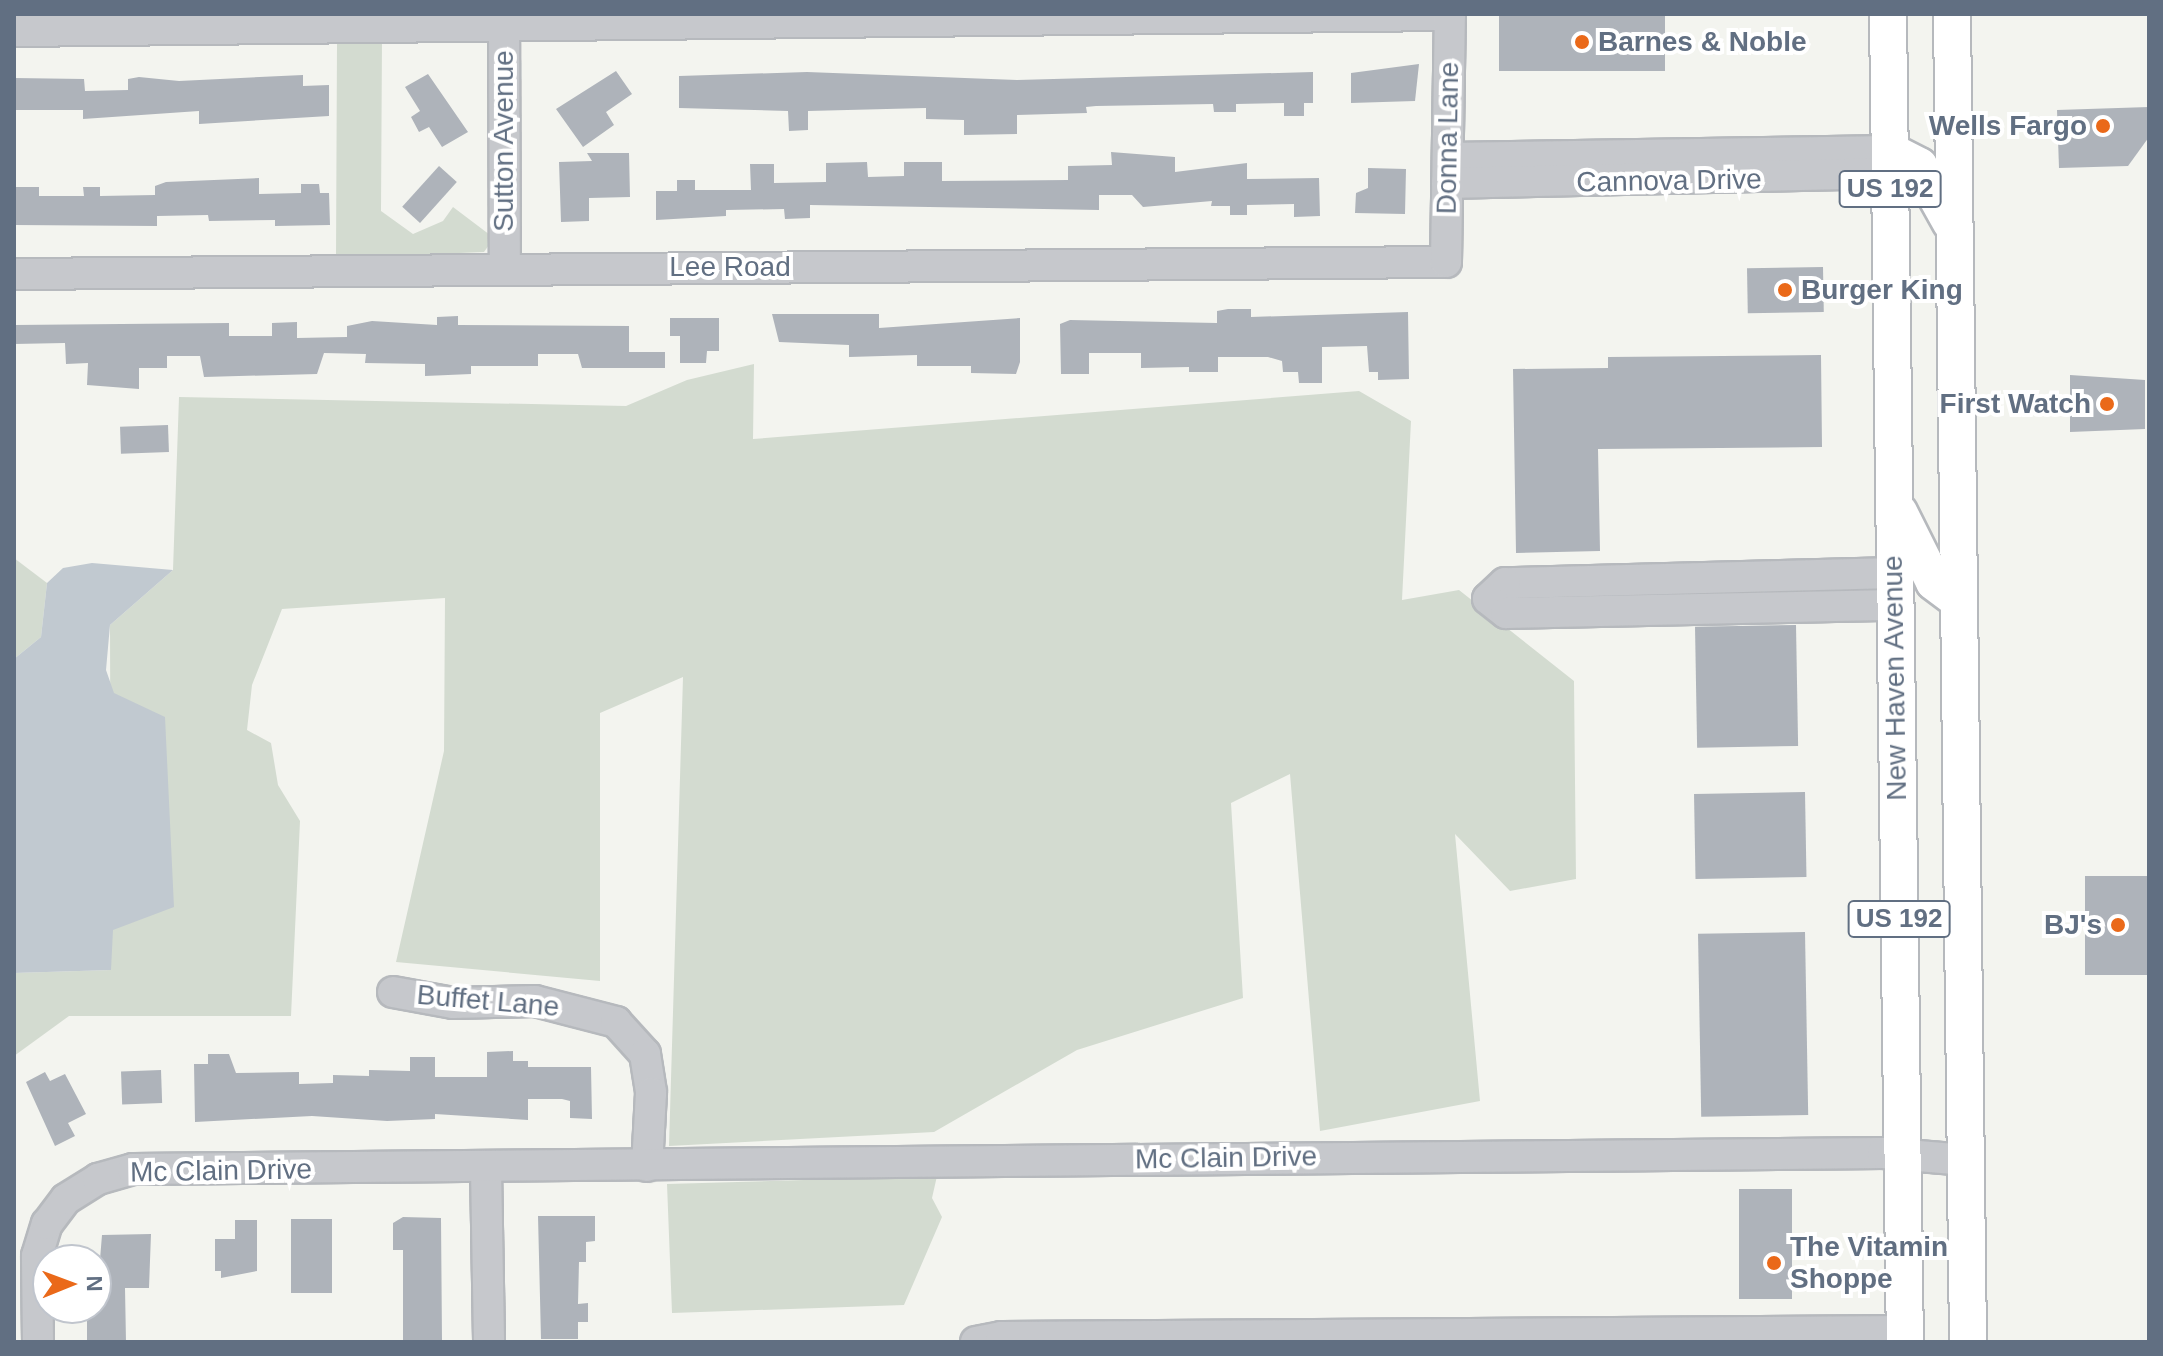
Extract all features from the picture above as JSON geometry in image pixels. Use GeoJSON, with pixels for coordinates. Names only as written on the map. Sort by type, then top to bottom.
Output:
{"type":"FeatureCollection","features":[{"type":"Feature","properties":{"kind":"main road","name":"New Haven Avenue"},"geometry":{"type":"LineString","coordinates":[[1888,14],[1905,1336]]}},
{"type":"Feature","properties":{"kind":"main road","name":"US 192"},"geometry":{"type":"LineString","coordinates":[[1952,14],[1968,1342]]}},
{"type":"Feature","properties":{"kind":"main road"},"geometry":{"type":"LineString","coordinates":[[1890,162],[1909,157],[1928,177],[1954,232]]}},
{"type":"Feature","properties":{"kind":"main road"},"geometry":{"type":"LineString","coordinates":[[1893,495],[1920,561],[1934,582],[1959,601]]}},
{"type":"Feature","properties":{"kind":"main road"},"geometry":{"type":"LineString","coordinates":[[1894,589],[1943,624],[1960,658]]}},
{"type":"Feature","properties":{"kind":"street"},"geometry":{"type":"LineString","coordinates":[[14,31],[504,20],[1450,15]]}},
{"type":"Feature","properties":{"kind":"street","name":"Donna Lane"},"geometry":{"type":"LineString","coordinates":[[1446,262],[1450,15]]}},
{"type":"Feature","properties":{"kind":"street","name":"Sutton Avenue"},"geometry":{"type":"LineString","coordinates":[[504,20],[505,269]]}},
{"type":"Feature","properties":{"kind":"street","name":"Cannova Drive"},"geometry":{"type":"LineString","coordinates":[[1448,171],[1890,162]]}},
{"type":"Feature","properties":{"kind":"street","name":"Lee Road"},"geometry":{"type":"LineString","coordinates":[[14,274],[1446,262]]}},
{"type":"Feature","properties":{"kind":"street"},"geometry":{"type":"LineString","coordinates":[[1505,583],[1894,589],[1506,613],[1488,599],[1505,583]]}},
{"type":"Feature","properties":{"kind":"street","name":"Buffet Lane"},"geometry":{"type":"LineString","coordinates":[[393,992],[453,1003],[535,1001],[616,1022],[645,1054],[651,1093],[647,1166]]}},
{"type":"Feature","properties":{"kind":"street","name":"Mc Clain Drive"},"geometry":{"type":"LineString","coordinates":[[38,1342],[37,1256],[47,1224],[66,1199],[98,1179],[133,1169],[1902,1153],[1966,1160]]}},
{"type":"Feature","properties":{"kind":"street"},"geometry":{"type":"LineString","coordinates":[[486,1168],[489,1342]]}},
{"type":"Feature","properties":{"kind":"street"},"geometry":{"type":"LineString","coordinates":[[976,1342],[1017,1336],[1905,1336]]}},
{"type":"Feature","properties":{"kind":"shaded area"},"geometry":{"type":"Polygon","coordinates":[[[382,39],[381,211],[413,234],[443,221],[453,207],[494,238],[484,252],[336,258],[337,42],[382,39]]]}},
{"type":"Feature","properties":{"kind":"shaded area"},"geometry":{"type":"Polygon","coordinates":[[[754,364],[753,439],[1359,391],[1411,421],[1402,600],[1459,590],[1574,681],[1576,879],[1510,891],[1455,834],[1480,1101],[1320,1131],[1290,774],[1231,803],[1243,998],[1077,1050],[934,1132],[669,1146],[683,677],[600,713],[600,981],[396,962],[444,751],[445,598],[282,609],[252,685],[247,730],[271,743],[278,785],[300,821],[291,1016],[69,1016],[14,1056],[14,973],[111,970],[110,625],[173,570],[179,397],[626,406],[687,380],[754,364]]]}},
{"type":"Feature","properties":{"kind":"shaded area"},"geometry":{"type":"Polygon","coordinates":[[[14,558],[47,583],[41,637],[14,659],[14,558]]]}},
{"type":"Feature","properties":{"kind":"shaded area"},"geometry":{"type":"Polygon","coordinates":[[[92,563],[173,570],[110,625],[106,670],[114,693],[165,717],[174,907],[113,930],[111,970],[14,973],[14,659],[41,637],[47,583],[63,568],[92,563]]]}},
{"type":"Feature","properties":{"kind":"shaded area"},"geometry":{"type":"Polygon","coordinates":[[[937,1176],[932,1198],[942,1217],[904,1305],[672,1313],[667,1184],[937,1176]]]}},
{"type":"Feature","properties":{"kind":"building","name":"Barnes & Noble"},"geometry":{"type":"Polygon","coordinates":[[[1499,14],[1665,14],[1665,71],[1499,71],[1499,14]]]}},
{"type":"Feature","properties":{"kind":"building"},"geometry":{"type":"Polygon","coordinates":[[[1419,64],[1415,101],[1351,103],[1351,73],[1419,64]]]}},
{"type":"Feature","properties":{"kind":"building"},"geometry":{"type":"Polygon","coordinates":[[[616,71],[632,94],[606,112],[614,125],[583,147],[556,109],[616,71]]]}},
{"type":"Feature","properties":{"kind":"building"},"geometry":{"type":"Polygon","coordinates":[[[807,72],[1017,80],[1313,72],[1313,103],[1304,103],[1304,116],[1284,116],[1284,103],[1236,104],[1236,112],[1214,112],[1213,104],[1096,106],[1086,107],[1087,113],[1017,115],[1017,134],[964,135],[964,120],[926,119],[926,108],[808,111],[808,130],[789,131],[788,111],[679,108],[679,76],[807,72]]]}},
{"type":"Feature","properties":{"kind":"building"},"geometry":{"type":"Polygon","coordinates":[[[428,74],[468,132],[442,147],[429,127],[419,132],[411,117],[420,111],[405,87],[428,74]]]}},
{"type":"Feature","properties":{"kind":"building"},"geometry":{"type":"Polygon","coordinates":[[[303,75],[303,86],[329,85],[329,116],[199,124],[199,111],[83,119],[83,110],[14,110],[14,78],[84,79],[85,91],[128,90],[128,79],[139,77],[179,81],[303,75]]]}},
{"type":"Feature","properties":{"kind":"building","name":"Wells Fargo"},"geometry":{"type":"Polygon","coordinates":[[[2149,107],[2149,137],[2128,166],[2059,168],[2057,110],[2149,107]]]}},
{"type":"Feature","properties":{"kind":"building"},"geometry":{"type":"Polygon","coordinates":[[[1111,152],[1175,157],[1175,172],[1247,163],[1247,179],[1319,178],[1320,216],[1294,217],[1294,204],[1247,205],[1247,215],[1230,215],[1230,206],[1211,206],[1212,201],[1143,207],[1132,195],[1099,195],[1099,210],[810,205],[810,218],[785,219],[784,209],[726,210],[726,216],[656,220],[656,191],[677,191],[677,180],[695,180],[695,190],[751,190],[750,164],[774,164],[774,183],[826,182],[826,163],[867,162],[868,177],[904,176],[904,162],[942,162],[942,181],[1068,180],[1068,166],[1112,165],[1111,152]]]}},
{"type":"Feature","properties":{"kind":"building"},"geometry":{"type":"Polygon","coordinates":[[[587,153],[629,153],[630,197],[589,198],[589,221],[561,222],[559,162],[592,161],[587,153]]]}},
{"type":"Feature","properties":{"kind":"building"},"geometry":{"type":"Polygon","coordinates":[[[439,166],[457,182],[420,223],[402,207],[439,166]]]}},
{"type":"Feature","properties":{"kind":"building"},"geometry":{"type":"Polygon","coordinates":[[[1368,168],[1406,169],[1405,214],[1355,213],[1356,193],[1368,188],[1368,168]]]}},
{"type":"Feature","properties":{"kind":"building"},"geometry":{"type":"Polygon","coordinates":[[[259,178],[259,194],[301,193],[301,184],[319,184],[320,193],[329,193],[330,225],[275,226],[275,220],[209,221],[208,215],[157,216],[157,226],[14,225],[14,187],[39,187],[39,196],[84,196],[83,187],[100,187],[100,196],[155,195],[155,186],[166,182],[259,178]]]}},
{"type":"Feature","properties":{"kind":"building","name":"Burger King"},"geometry":{"type":"Polygon","coordinates":[[[1823,267],[1824,312],[1748,313],[1747,268],[1823,267]]]}},
{"type":"Feature","properties":{"kind":"building"},"geometry":{"type":"Polygon","coordinates":[[[1251,309],[1251,317],[1408,312],[1409,379],[1378,380],[1378,372],[1369,372],[1367,346],[1322,347],[1322,383],[1299,383],[1298,372],[1283,372],[1282,361],[1268,357],[1218,357],[1218,372],[1189,372],[1189,367],[1141,368],[1141,353],[1089,353],[1089,374],[1061,374],[1060,324],[1070,320],[1217,323],[1217,311],[1251,309]]]}},
{"type":"Feature","properties":{"kind":"building"},"geometry":{"type":"Polygon","coordinates":[[[772,314],[879,314],[879,328],[1020,318],[1020,362],[1016,374],[971,373],[971,366],[917,366],[917,355],[849,357],[849,345],[779,342],[772,314]]]}},
{"type":"Feature","properties":{"kind":"building"},"geometry":{"type":"Polygon","coordinates":[[[458,316],[458,325],[629,326],[629,352],[665,352],[665,368],[582,368],[578,354],[538,354],[538,366],[471,366],[471,374],[425,376],[425,364],[365,363],[366,354],[324,353],[317,374],[204,377],[200,356],[167,356],[167,368],[139,368],[139,389],[87,385],[88,363],[66,364],[65,343],[14,344],[14,325],[229,323],[229,336],[272,336],[272,323],[297,322],[297,338],[347,337],[347,326],[372,321],[437,325],[437,317],[458,316]]]}},
{"type":"Feature","properties":{"kind":"building"},"geometry":{"type":"Polygon","coordinates":[[[670,318],[719,318],[719,351],[707,351],[706,363],[680,363],[680,336],[670,336],[670,318]]]}},
{"type":"Feature","properties":{"kind":"building"},"geometry":{"type":"Polygon","coordinates":[[[1821,355],[1822,447],[1598,449],[1600,551],[1516,553],[1513,369],[1608,368],[1608,357],[1821,355]]]}},
{"type":"Feature","properties":{"kind":"building","name":"First Watch"},"geometry":{"type":"Polygon","coordinates":[[[2070,375],[2145,380],[2145,429],[2070,432],[2070,375]]]}},
{"type":"Feature","properties":{"kind":"building"},"geometry":{"type":"Polygon","coordinates":[[[168,425],[169,452],[121,454],[120,427],[168,425]]]}},
{"type":"Feature","properties":{"kind":"building"},"geometry":{"type":"Polygon","coordinates":[[[1796,625],[1798,746],[1697,748],[1695,627],[1796,625]]]}},
{"type":"Feature","properties":{"kind":"building"},"geometry":{"type":"Polygon","coordinates":[[[1805,792],[1806,877],[1696,879],[1694,794],[1805,792]]]}},
{"type":"Feature","properties":{"kind":"building","name":"BJ's"},"geometry":{"type":"Polygon","coordinates":[[[2085,876],[2149,876],[2149,975],[2085,975],[2085,876]]]}},
{"type":"Feature","properties":{"kind":"building"},"geometry":{"type":"Polygon","coordinates":[[[1805,932],[1808,1115],[1701,1117],[1698,934],[1805,932]]]}},
{"type":"Feature","properties":{"kind":"building"},"geometry":{"type":"Polygon","coordinates":[[[513,1051],[513,1061],[528,1061],[528,1067],[591,1067],[592,1119],[570,1118],[570,1101],[528,1099],[528,1120],[435,1114],[435,1119],[387,1121],[312,1116],[195,1122],[194,1064],[208,1064],[208,1054],[229,1054],[236,1073],[299,1072],[299,1084],[333,1083],[333,1075],[369,1076],[369,1070],[410,1071],[410,1057],[435,1057],[435,1077],[487,1077],[487,1052],[513,1051]]]}},
{"type":"Feature","properties":{"kind":"building"},"geometry":{"type":"Polygon","coordinates":[[[161,1070],[162,1103],[122,1104],[121,1071],[161,1070]]]}},
{"type":"Feature","properties":{"kind":"building"},"geometry":{"type":"Polygon","coordinates":[[[45,1072],[50,1081],[65,1074],[86,1114],[68,1123],[75,1136],[55,1146],[26,1082],[45,1072]]]}},
{"type":"Feature","properties":{"kind":"building"},"geometry":{"type":"Polygon","coordinates":[[[1739,1189],[1792,1189],[1792,1299],[1739,1299],[1739,1189]]]}},
{"type":"Feature","properties":{"kind":"building"},"geometry":{"type":"Polygon","coordinates":[[[538,1216],[595,1216],[595,1241],[586,1242],[586,1262],[579,1262],[578,1304],[588,1303],[588,1322],[578,1322],[578,1339],[541,1339],[538,1216]]]}},
{"type":"Feature","properties":{"kind":"building"},"geometry":{"type":"Polygon","coordinates":[[[403,1217],[441,1218],[442,1341],[403,1341],[403,1250],[393,1250],[393,1223],[403,1217]]]}},
{"type":"Feature","properties":{"kind":"building"},"geometry":{"type":"Polygon","coordinates":[[[291,1219],[332,1219],[332,1293],[291,1293],[291,1219]]]}},
{"type":"Feature","properties":{"kind":"building"},"geometry":{"type":"Polygon","coordinates":[[[235,1220],[257,1220],[257,1271],[221,1278],[221,1271],[215,1271],[215,1239],[235,1239],[235,1220]]]}},
{"type":"Feature","properties":{"kind":"building"},"geometry":{"type":"Polygon","coordinates":[[[151,1234],[149,1288],[125,1288],[126,1342],[87,1342],[87,1324],[112,1324],[112,1244],[101,1244],[102,1235],[151,1234]]]}},
{"type":"Feature","properties":{"kind":"place","name":"Barnes & Noble"},"geometry":{"type":"Point","coordinates":[1582,42]}},
{"type":"Feature","properties":{"kind":"place","name":"Wells Fargo"},"geometry":{"type":"Point","coordinates":[2103,126]}},
{"type":"Feature","properties":{"kind":"place","name":"Burger King"},"geometry":{"type":"Point","coordinates":[1785,290]}},
{"type":"Feature","properties":{"kind":"place","name":"First Watch"},"geometry":{"type":"Point","coordinates":[2107,404]}},
{"type":"Feature","properties":{"kind":"place","name":"BJ's"},"geometry":{"type":"Point","coordinates":[2118,925]}},
{"type":"Feature","properties":{"kind":"place","name":"The Vitamin Shoppe"},"geometry":{"type":"Point","coordinates":[1774,1263]}}]}
